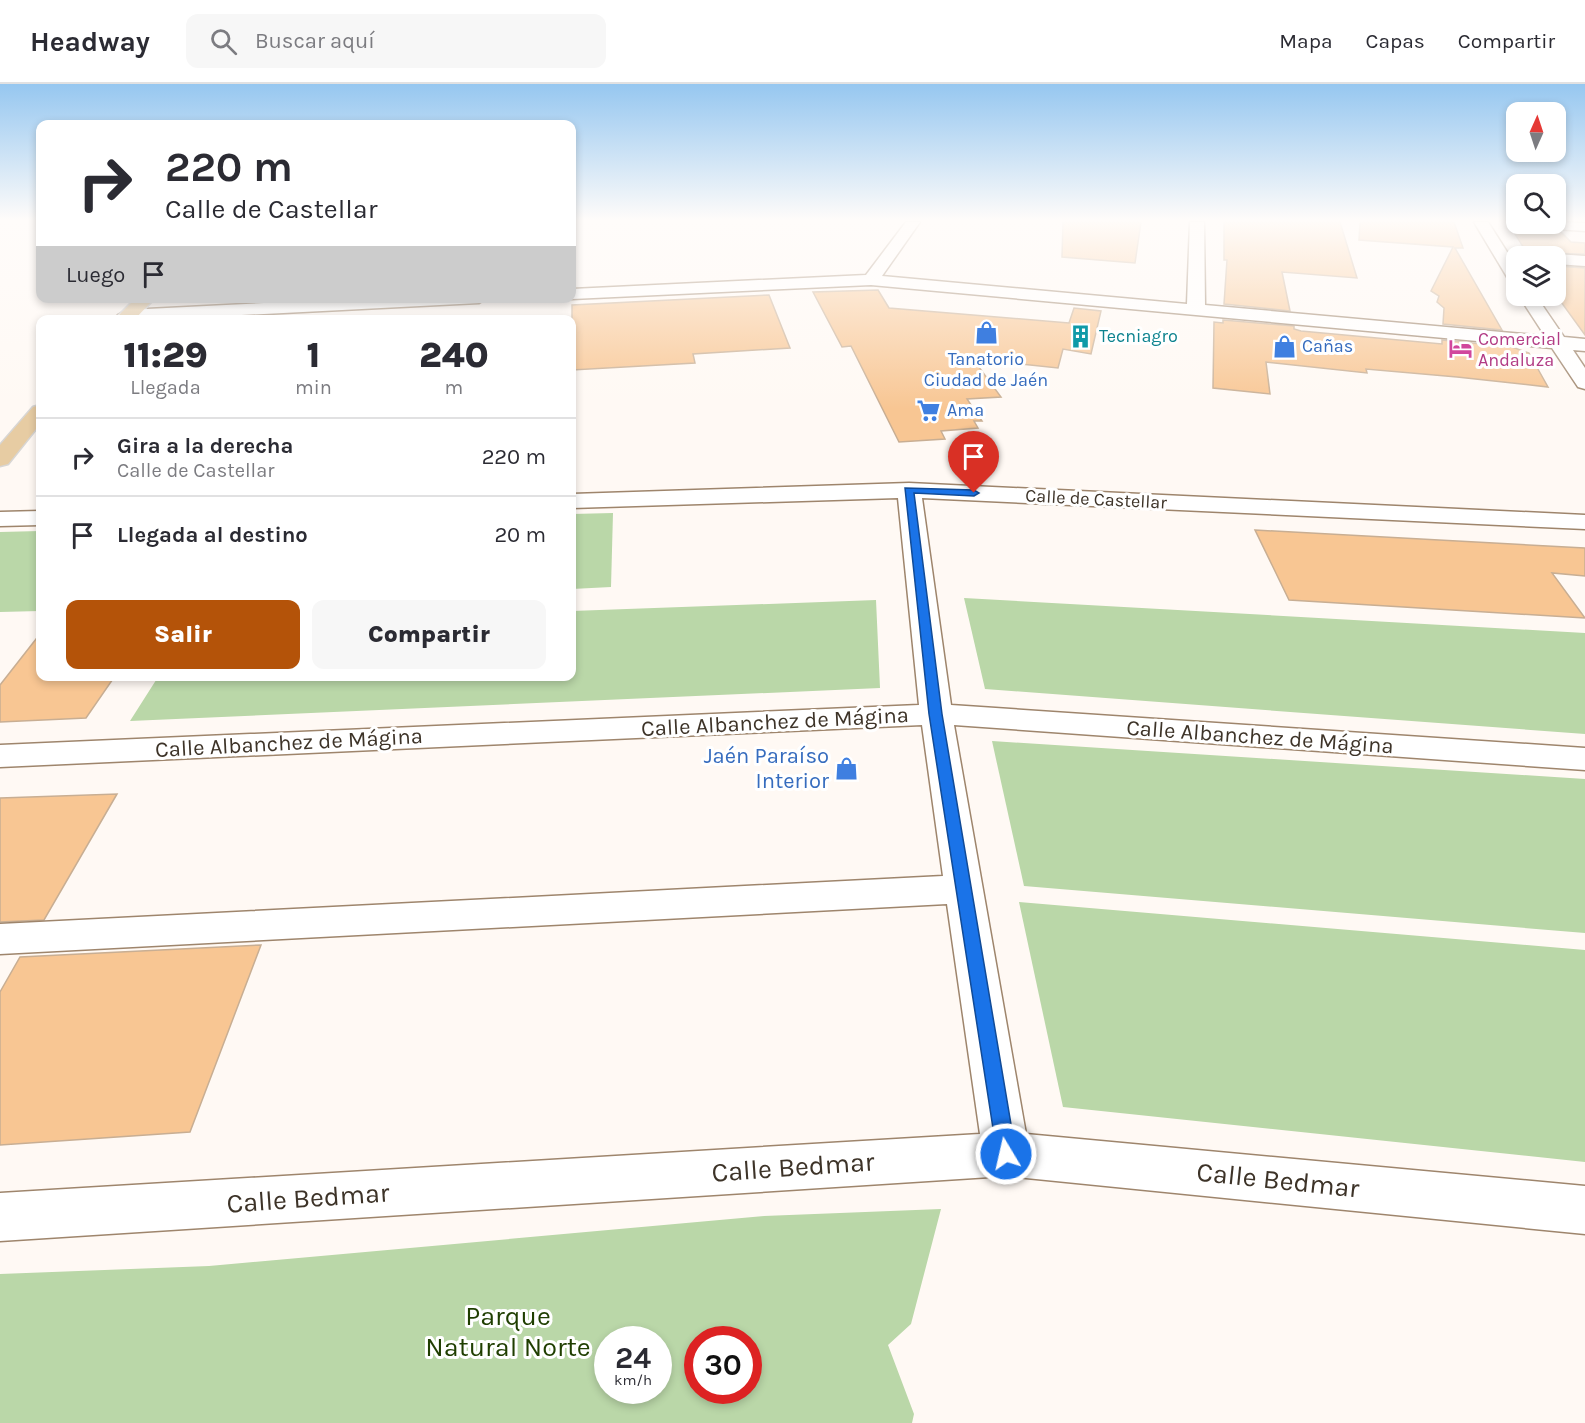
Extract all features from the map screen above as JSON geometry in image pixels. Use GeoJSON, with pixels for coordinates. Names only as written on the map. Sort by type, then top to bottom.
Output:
{"type":"FeatureCollection","features":[{"type":"Feature","properties":{"kind":"main road"},"geometry":{"type":"LineString","coordinates":[[127,315],[141,303]]}},
{"type":"Feature","properties":{"kind":"main road"},"geometry":{"type":"LineString","coordinates":[[0,459],[36,416]]}},
{"type":"Feature","properties":{"kind":"street"},"geometry":{"type":"LineString","coordinates":[[576,294],[775,284]]}},
{"type":"Feature","properties":{"kind":"street"},"geometry":{"type":"LineString","coordinates":[[921,284],[1585,345]]}},
{"type":"Feature","properties":{"kind":"street"},"geometry":{"type":"LineString","coordinates":[[1196,284],[1196,309]]}},
{"type":"Feature","properties":{"kind":"street"},"geometry":{"type":"LineString","coordinates":[[162,315],[386,303]]}},
{"type":"Feature","properties":{"kind":"street"},"geometry":{"type":"LineString","coordinates":[[1535,306],[1585,382]]}},
{"type":"Feature","properties":{"kind":"street"},"geometry":{"type":"LineString","coordinates":[[909,490],[936,714],[1006,1154]]}},
{"type":"Feature","properties":{"kind":"street","name":"Calle de Castellar"},"geometry":{"type":"LineString","coordinates":[[576,501],[909,490],[1585,522]]}},
{"type":"Feature","properties":{"kind":"street"},"geometry":{"type":"LineString","coordinates":[[0,519],[36,518]]}},
{"type":"Feature","properties":{"kind":"street","name":"Calle Albanchez de Mágina"},"geometry":{"type":"LineString","coordinates":[[0,756],[936,714],[1585,759]]}},
{"type":"Feature","properties":{"kind":"street"},"geometry":{"type":"LineString","coordinates":[[0,939],[964,889]]}},
{"type":"Feature","properties":{"kind":"street","name":"Calle Bedmar"},"geometry":{"type":"LineString","coordinates":[[0,1217],[1006,1154],[1585,1210]]}},
{"type":"Feature","properties":{"kind":"green space"},"geometry":{"type":"Polygon","coordinates":[[[613,513],[611,587],[576,589],[576,514],[613,513]]]}},
{"type":"Feature","properties":{"kind":"green space"},"geometry":{"type":"Polygon","coordinates":[[[36,531],[36,611],[0,612],[0,532],[36,531]]]}},
{"type":"Feature","properties":{"kind":"green space"},"geometry":{"type":"Polygon","coordinates":[[[964,598],[1585,633],[1585,734],[985,689],[964,598]]]}},
{"type":"Feature","properties":{"kind":"green space"},"geometry":{"type":"Polygon","coordinates":[[[876,600],[880,688],[130,721],[155,681],[576,681],[576,611],[876,600]]]}},
{"type":"Feature","properties":{"kind":"green space"},"geometry":{"type":"Polygon","coordinates":[[[992,741],[1585,779],[1585,933],[1024,886],[992,741]]]}},
{"type":"Feature","properties":{"kind":"green space"},"geometry":{"type":"Polygon","coordinates":[[[1019,902],[1585,950],[1585,1162],[1063,1107],[1019,902]]]}},
{"type":"Feature","properties":{"kind":"green space","name":"Parque Natural Norte"},"geometry":{"type":"Polygon","coordinates":[[[941,1209],[911,1324],[888,1345],[914,1414],[912,1423],[0,1423],[0,1274],[209,1266],[764,1216],[941,1209]]]}},
{"type":"Feature","properties":{"kind":"building"},"geometry":{"type":"Polygon","coordinates":[[[1225,284],[1285,284],[1290,311],[1224,304],[1225,284]]]}},
{"type":"Feature","properties":{"kind":"building"},"geometry":{"type":"Polygon","coordinates":[[[1434,284],[1476,284],[1502,330],[1443,324],[1444,308],[1437,302],[1439,296],[1431,291],[1434,284]]]}},
{"type":"Feature","properties":{"kind":"building"},"geometry":{"type":"Polygon","coordinates":[[[1566,284],[1585,284],[1585,335],[1564,306],[1566,306],[1566,284]]]}},
{"type":"Feature","properties":{"kind":"building"},"geometry":{"type":"Polygon","coordinates":[[[878,290],[889,308],[1069,323],[1074,308],[1101,311],[1091,354],[1063,349],[1058,368],[973,359],[1001,397],[967,399],[982,421],[974,421],[978,428],[941,431],[945,439],[899,442],[851,346],[842,347],[813,292],[878,290]]]}},
{"type":"Feature","properties":{"kind":"building"},"geometry":{"type":"Polygon","coordinates":[[[769,295],[790,348],[693,354],[695,363],[576,370],[576,315],[572,315],[572,305],[769,295]]]}},
{"type":"Feature","properties":{"kind":"building"},"geometry":{"type":"Polygon","coordinates":[[[1223,320],[1294,326],[1294,329],[1301,331],[1442,344],[1442,340],[1512,347],[1529,353],[1548,387],[1366,369],[1367,373],[1266,362],[1270,394],[1213,388],[1214,322],[1223,323],[1223,320]]]}},
{"type":"Feature","properties":{"kind":"building"},"geometry":{"type":"Polygon","coordinates":[[[1255,530],[1585,548],[1585,576],[1552,573],[1585,618],[1289,600],[1255,530]]]}},
{"type":"Feature","properties":{"kind":"building"},"geometry":{"type":"Polygon","coordinates":[[[36,639],[36,681],[112,681],[86,718],[0,722],[0,685],[36,639]]]}},
{"type":"Feature","properties":{"kind":"building"},"geometry":{"type":"Polygon","coordinates":[[[117,794],[44,920],[0,922],[0,798],[117,794]]]}},
{"type":"Feature","properties":{"kind":"building"},"geometry":{"type":"Polygon","coordinates":[[[261,945],[190,1132],[0,1145],[0,992],[20,957],[261,945]]]}},
{"type":"Feature","properties":{"kind":"place","name":"Tanatorio Ciudad de Jaén"},"geometry":{"type":"Point","coordinates":[986,333]}},
{"type":"Feature","properties":{"kind":"place","name":"Tecniagro"},"geometry":{"type":"Point","coordinates":[1081,336]}},
{"type":"Feature","properties":{"kind":"place","name":"Cañas"},"geometry":{"type":"Point","coordinates":[1284,346]}},
{"type":"Feature","properties":{"kind":"place","name":"Comercial Andaluza"},"geometry":{"type":"Point","coordinates":[1460,349]}},
{"type":"Feature","properties":{"kind":"place","name":"Ama"},"geometry":{"type":"Point","coordinates":[929,410]}},
{"type":"Feature","properties":{"kind":"place","name":"Jaén Paraíso Interior"},"geometry":{"type":"Point","coordinates":[847,769]}},
{"type":"Feature","properties":{"kind":"route"},"geometry":{"type":"LineString","coordinates":[[974,493],[909,490],[936,714],[1006,1154]]}}]}
